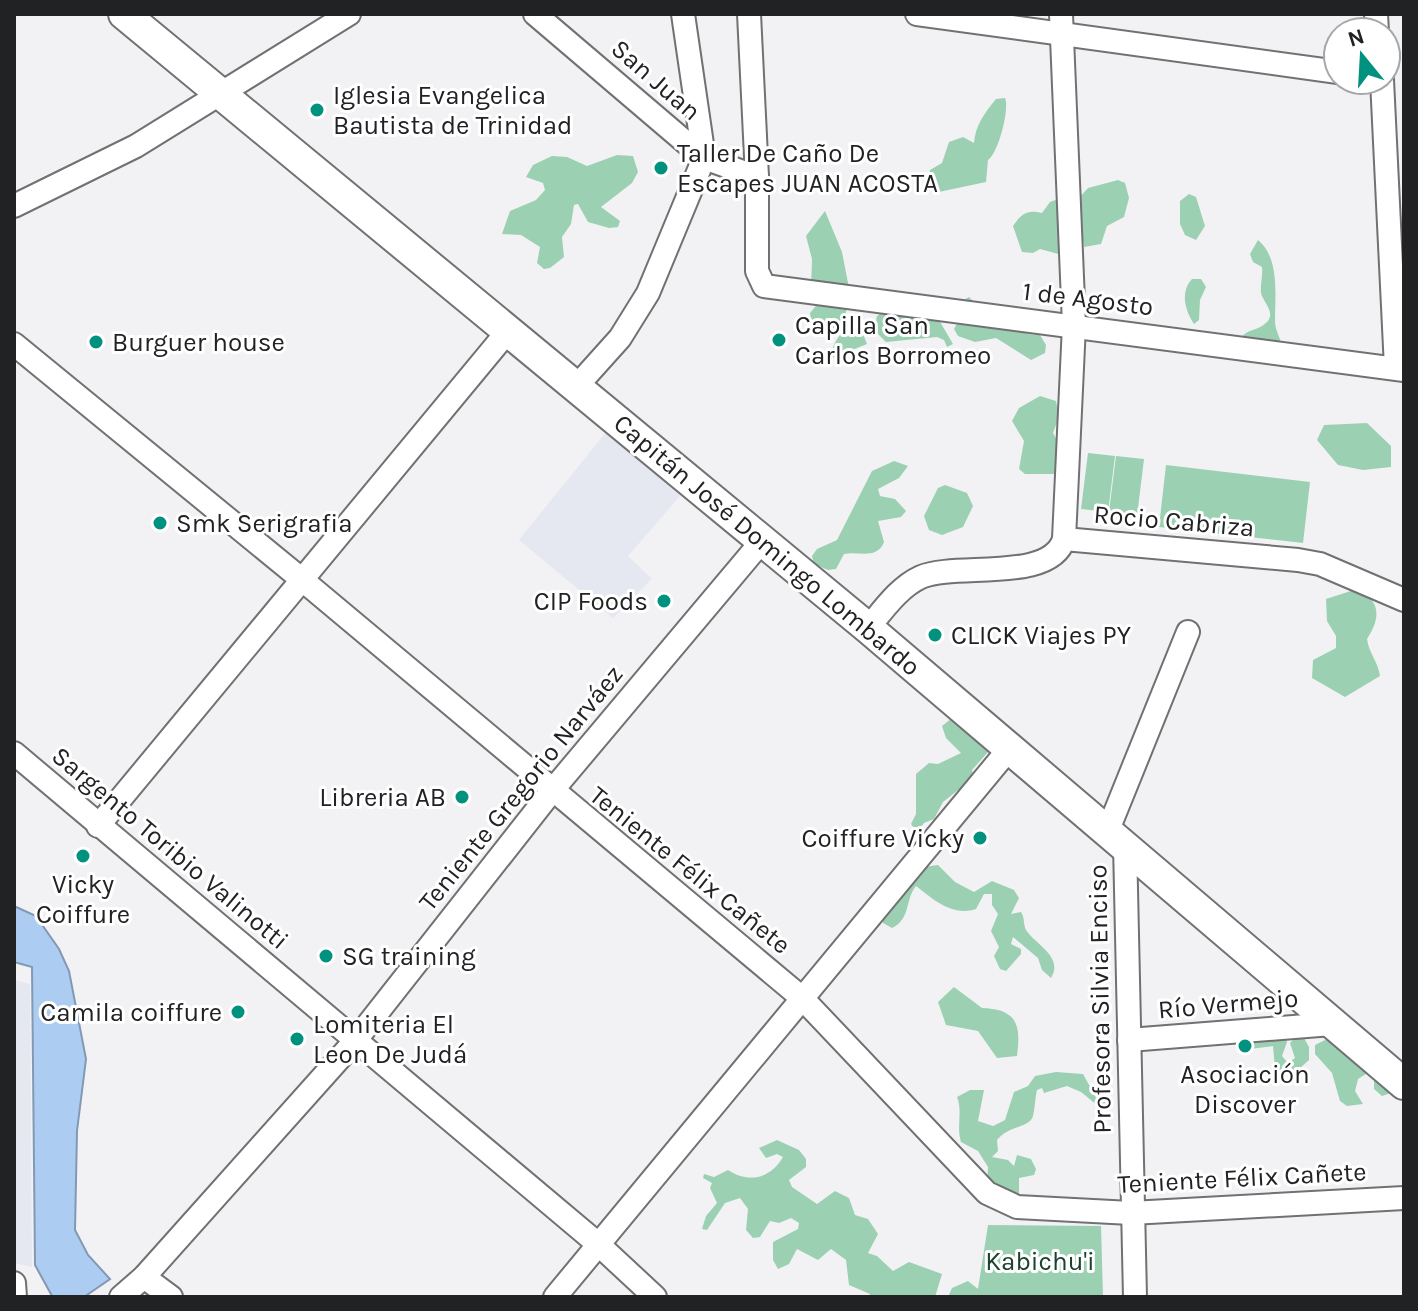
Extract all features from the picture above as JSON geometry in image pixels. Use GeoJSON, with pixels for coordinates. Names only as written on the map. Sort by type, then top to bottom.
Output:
{"type":"FeatureCollection","features":[{"type":"Feature","properties":{"kind":"street","name":"Capitán José Domingo Lombardo"},"geometry":{"type":"LineString","coordinates":[[124,14],[868,628],[1404,1084]]}},
{"type":"Feature","properties":{"kind":"street"},"geometry":{"type":"LineString","coordinates":[[14,206],[110,160],[349,14]]}},
{"type":"Feature","properties":{"kind":"street","name":"San Juan"},"geometry":{"type":"LineString","coordinates":[[535,14],[704,158]]}},
{"type":"Feature","properties":{"kind":"street"},"geometry":{"type":"LineString","coordinates":[[576,387],[620,338],[648,293],[704,158],[683,14]]}},
{"type":"Feature","properties":{"kind":"street"},"geometry":{"type":"LineString","coordinates":[[704,158],[757,177],[749,14]]}},
{"type":"Feature","properties":{"kind":"street"},"geometry":{"type":"LineString","coordinates":[[917,14],[1061,24],[1322,69]]}},
{"type":"Feature","properties":{"kind":"street"},"geometry":{"type":"LineString","coordinates":[[1061,24],[1074,325],[1064,539]]}},
{"type":"Feature","properties":{"kind":"street"},"geometry":{"type":"LineString","coordinates":[[1385,96],[1400,369]]}},
{"type":"Feature","properties":{"kind":"street","name":"1 de Agosto"},"geometry":{"type":"LineString","coordinates":[[757,177],[757,271],[764,286],[1400,369]]}},
{"type":"Feature","properties":{"kind":"street"},"geometry":{"type":"LineString","coordinates":[[98,826],[300,578],[508,331]]}},
{"type":"Feature","properties":{"kind":"street","name":"Teniente Félix Cañete"},"geometry":{"type":"LineString","coordinates":[[14,344],[300,578],[551,792],[802,998],[987,1193],[1017,1207],[1131,1213],[1404,1198]]}},
{"type":"Feature","properties":{"kind":"street","name":"Rocio Cabriza"},"geometry":{"type":"LineString","coordinates":[[868,628],[903,588],[921,577],[939,571],[1039,563],[1062,547],[1064,539],[1298,560],[1320,564],[1404,600]]}},
{"type":"Feature","properties":{"kind":"street","name":"Teniente Gregorio Narváez"},"geometry":{"type":"LineString","coordinates":[[133,1287],[355,1041],[551,792],[762,541]]}},
{"type":"Feature","properties":{"kind":"street","name":"Profesora Silvia Enciso"},"geometry":{"type":"LineString","coordinates":[[1135,1297],[1129,1040],[1117,837],[1188,632]]}},
{"type":"Feature","properties":{"kind":"street"},"geometry":{"type":"LineString","coordinates":[[555,1297],[1009,749]]}},
{"type":"Feature","properties":{"kind":"street","name":"Sargento Toribio Valinotti"},"geometry":{"type":"LineString","coordinates":[[14,753],[598,1244],[655,1297]]}},
{"type":"Feature","properties":{"kind":"street","name":"Río Vermejo"},"geometry":{"type":"LineString","coordinates":[[1129,1040],[1332,1024]]}},
{"type":"Feature","properties":{"kind":"street"},"geometry":{"type":"LineString","coordinates":[[133,1287],[171,1297]]}},
{"type":"Feature","properties":{"kind":"shaded area"},"geometry":{"type":"Polygon","coordinates":[[[607,431],[680,496],[628,556],[652,579],[613,618],[519,540],[607,431]]]}},
{"type":"Feature","properties":{"kind":"shaded area"},"geometry":{"type":"Polygon","coordinates":[[[14,980],[30,984],[32,1267],[14,1263],[14,980]]]}},
{"type":"Feature","properties":{"kind":"green space"},"geometry":{"type":"Polygon","coordinates":[[[1005,98],[1004,121],[996,149],[988,160],[986,182],[934,193],[928,184],[930,170],[942,163],[949,142],[963,137],[974,143],[984,114],[996,99],[1005,98]]]}},
{"type":"Feature","properties":{"kind":"green space"},"geometry":{"type":"Polygon","coordinates":[[[617,155],[633,156],[638,172],[632,183],[601,207],[620,221],[618,227],[609,228],[588,222],[578,204],[574,205],[571,224],[562,237],[564,257],[544,269],[537,263],[540,247],[521,235],[502,234],[510,211],[536,200],[545,190],[543,183],[526,177],[533,165],[552,156],[567,157],[587,166],[617,155]]]}},
{"type":"Feature","properties":{"kind":"green space"},"geometry":{"type":"Polygon","coordinates":[[[1118,180],[1125,183],[1129,198],[1124,217],[1107,226],[1101,244],[1084,247],[1077,200],[1088,188],[1118,180]]]}},
{"type":"Feature","properties":{"kind":"green space"},"geometry":{"type":"Polygon","coordinates":[[[1189,194],[1196,197],[1205,226],[1196,240],[1185,235],[1180,224],[1180,201],[1189,194]]]}},
{"type":"Feature","properties":{"kind":"green space"},"geometry":{"type":"Polygon","coordinates":[[[1058,199],[1062,255],[1040,249],[1033,253],[1022,252],[1013,226],[1025,214],[1042,213],[1050,202],[1058,199]]]}},
{"type":"Feature","properties":{"kind":"green space"},"geometry":{"type":"Polygon","coordinates":[[[825,211],[842,252],[849,288],[811,288],[812,259],[806,236],[825,211]]]}},
{"type":"Feature","properties":{"kind":"green space"},"geometry":{"type":"Polygon","coordinates":[[[1258,240],[1273,267],[1275,324],[1282,346],[1240,339],[1270,318],[1261,293],[1262,267],[1253,262],[1250,254],[1258,240]]]}},
{"type":"Feature","properties":{"kind":"green space"},"geometry":{"type":"Polygon","coordinates":[[[1192,279],[1201,279],[1206,287],[1200,300],[1199,320],[1194,324],[1185,301],[1192,279]]]}},
{"type":"Feature","properties":{"kind":"green space"},"geometry":{"type":"Polygon","coordinates":[[[969,297],[979,307],[1023,328],[1028,334],[1040,335],[1046,345],[1045,353],[1031,360],[996,338],[975,342],[958,336],[954,329],[960,318],[958,303],[969,297]]]}},
{"type":"Feature","properties":{"kind":"green space"},"geometry":{"type":"Polygon","coordinates":[[[820,301],[848,305],[843,322],[828,330],[814,325],[810,313],[820,301]]]}},
{"type":"Feature","properties":{"kind":"green space"},"geometry":{"type":"Polygon","coordinates":[[[884,311],[904,312],[914,319],[939,320],[953,344],[947,347],[944,340],[937,337],[886,342],[874,330],[877,316],[884,311]]]}},
{"type":"Feature","properties":{"kind":"green space"},"geometry":{"type":"Polygon","coordinates":[[[849,329],[863,334],[867,344],[832,358],[836,341],[849,329]]]}},
{"type":"Feature","properties":{"kind":"green space"},"geometry":{"type":"Polygon","coordinates":[[[1040,396],[1056,401],[1059,417],[1053,433],[1060,446],[1062,468],[1056,474],[1025,474],[1019,469],[1024,441],[1012,421],[1019,408],[1040,396]]]}},
{"type":"Feature","properties":{"kind":"green space"},"geometry":{"type":"Polygon","coordinates":[[[1367,423],[1391,446],[1391,467],[1363,470],[1338,465],[1317,440],[1324,425],[1367,423]]]}},
{"type":"Feature","properties":{"kind":"green space"},"geometry":{"type":"Polygon","coordinates":[[[1088,453],[1115,456],[1108,512],[1081,509],[1088,453]]]}},
{"type":"Feature","properties":{"kind":"green space"},"geometry":{"type":"Polygon","coordinates":[[[1116,456],[1144,459],[1137,516],[1109,512],[1116,456]]]}},
{"type":"Feature","properties":{"kind":"green space"},"geometry":{"type":"Polygon","coordinates":[[[894,461],[908,466],[899,478],[878,489],[880,496],[895,499],[906,511],[901,517],[878,521],[884,542],[881,548],[872,553],[844,554],[836,569],[828,570],[814,564],[812,556],[817,549],[837,540],[872,471],[894,461]]]}},
{"type":"Feature","properties":{"kind":"green space"},"geometry":{"type":"Polygon","coordinates":[[[1166,465],[1310,482],[1303,543],[1159,527],[1166,465]]]}},
{"type":"Feature","properties":{"kind":"green space"},"geometry":{"type":"Polygon","coordinates":[[[945,485],[967,493],[973,506],[963,527],[942,535],[929,530],[924,516],[938,488],[945,485]]]}},
{"type":"Feature","properties":{"kind":"green space"},"geometry":{"type":"Polygon","coordinates":[[[1357,589],[1371,599],[1376,611],[1375,624],[1367,639],[1380,676],[1345,697],[1312,678],[1313,660],[1336,648],[1336,636],[1327,621],[1326,599],[1357,589]]]}},
{"type":"Feature","properties":{"kind":"green space"},"geometry":{"type":"Polygon","coordinates":[[[952,718],[988,745],[988,752],[972,770],[974,778],[961,793],[958,790],[943,802],[934,819],[924,823],[917,832],[911,824],[916,814],[916,774],[929,763],[938,764],[961,753],[946,738],[942,726],[952,718]]]}},
{"type":"Feature","properties":{"kind":"green space"},"geometry":{"type":"Polygon","coordinates":[[[938,865],[955,882],[974,892],[992,881],[1014,890],[1019,898],[1011,914],[1021,912],[1026,930],[1051,958],[1054,971],[1051,978],[1042,970],[1038,958],[1013,937],[1011,944],[1021,949],[1021,954],[1006,971],[1000,969],[994,956],[999,947],[991,931],[998,914],[992,905],[992,894],[984,894],[976,909],[959,911],[943,905],[916,886],[898,924],[892,928],[883,923],[876,893],[881,887],[904,874],[938,865]]]}},
{"type":"Feature","properties":{"kind":"green space"},"geometry":{"type":"Polygon","coordinates":[[[954,987],[982,1008],[1010,1016],[1017,1028],[1017,1056],[997,1058],[978,1031],[946,1025],[938,1002],[954,987]]]}},
{"type":"Feature","properties":{"kind":"green space"},"geometry":{"type":"Polygon","coordinates":[[[1284,1035],[1287,1042],[1282,1056],[1288,1063],[1295,1058],[1290,1043],[1295,1038],[1304,1038],[1309,1047],[1309,1060],[1291,1076],[1275,1069],[1273,1046],[1250,1049],[1244,1041],[1284,1035]]]}},
{"type":"Feature","properties":{"kind":"green space"},"geometry":{"type":"Polygon","coordinates":[[[1329,1038],[1397,1091],[1382,1096],[1374,1089],[1374,1078],[1369,1072],[1358,1079],[1355,1091],[1363,1104],[1347,1106],[1340,1101],[1332,1073],[1315,1054],[1315,1045],[1329,1038]]]}},
{"type":"Feature","properties":{"kind":"green space"},"geometry":{"type":"Polygon","coordinates":[[[1056,1072],[1083,1074],[1089,1085],[1106,1088],[1108,1099],[1104,1105],[1097,1105],[1081,1092],[1067,1086],[1044,1093],[1042,1088],[1037,1090],[1031,1120],[1002,1135],[997,1140],[998,1151],[992,1157],[1008,1160],[1014,1166],[1017,1155],[1031,1159],[1036,1169],[1034,1175],[1019,1178],[1019,1202],[987,1183],[988,1167],[978,1151],[961,1142],[957,1097],[970,1090],[984,1090],[978,1121],[993,1126],[1005,1120],[1014,1092],[1028,1086],[1035,1076],[1056,1072]]]}},
{"type":"Feature","properties":{"kind":"green space"},"geometry":{"type":"Polygon","coordinates":[[[777,1140],[799,1150],[806,1159],[806,1167],[789,1180],[792,1187],[817,1204],[835,1191],[849,1198],[855,1215],[868,1219],[878,1234],[868,1253],[877,1256],[893,1271],[909,1262],[942,1274],[935,1297],[868,1297],[870,1294],[849,1285],[846,1260],[831,1249],[818,1260],[797,1249],[789,1264],[778,1269],[773,1260],[773,1242],[798,1229],[799,1223],[791,1218],[779,1223],[770,1221],[760,1237],[753,1238],[746,1230],[748,1209],[740,1198],[725,1203],[707,1230],[702,1229],[706,1216],[717,1203],[710,1188],[712,1183],[703,1178],[704,1174],[714,1177],[728,1170],[751,1178],[766,1174],[783,1157],[777,1154],[766,1158],[759,1148],[777,1140]]]}},
{"type":"Feature","properties":{"kind":"green space","name":"Kabichu'i"},"geometry":{"type":"Polygon","coordinates":[[[988,1225],[1101,1226],[1103,1297],[948,1297],[952,1288],[968,1281],[978,1289],[988,1225]]]}},
{"type":"Feature","properties":{"kind":"water"},"geometry":{"type":"Polygon","coordinates":[[[14,906],[36,916],[59,949],[69,971],[86,1059],[77,1131],[75,1230],[88,1255],[110,1279],[84,1297],[52,1296],[35,1265],[32,967],[14,962],[14,906]]]}},
{"type":"Feature","properties":{"kind":"place","name":"Iglesia Evangelica Bautista de Trinidad"},"geometry":{"type":"Point","coordinates":[317,110]}},
{"type":"Feature","properties":{"kind":"place","name":"Taller De Caño De Escapes JUAN ACOSTA"},"geometry":{"type":"Point","coordinates":[661,168]}},
{"type":"Feature","properties":{"kind":"place","name":"Capilla San Carlos Borromeo"},"geometry":{"type":"Point","coordinates":[779,340]}},
{"type":"Feature","properties":{"kind":"place","name":"Burguer house"},"geometry":{"type":"Point","coordinates":[96,342]}},
{"type":"Feature","properties":{"kind":"place","name":"Smk Serigrafia"},"geometry":{"type":"Point","coordinates":[160,523]}},
{"type":"Feature","properties":{"kind":"place","name":"CIP Foods"},"geometry":{"type":"Point","coordinates":[664,601]}},
{"type":"Feature","properties":{"kind":"place","name":"CLICK Viajes PY"},"geometry":{"type":"Point","coordinates":[935,635]}},
{"type":"Feature","properties":{"kind":"place","name":"Libreria AB"},"geometry":{"type":"Point","coordinates":[462,797]}},
{"type":"Feature","properties":{"kind":"place","name":"Coiffure Vicky"},"geometry":{"type":"Point","coordinates":[980,838]}},
{"type":"Feature","properties":{"kind":"place","name":"Vicky Coiffure"},"geometry":{"type":"Point","coordinates":[83,856]}},
{"type":"Feature","properties":{"kind":"place","name":"SG training"},"geometry":{"type":"Point","coordinates":[326,956]}},
{"type":"Feature","properties":{"kind":"place","name":"Camila coiffure"},"geometry":{"type":"Point","coordinates":[238,1012]}},
{"type":"Feature","properties":{"kind":"place","name":"Lomiteria El Leon De Judá"},"geometry":{"type":"Point","coordinates":[297,1039]}},
{"type":"Feature","properties":{"kind":"place","name":"Asociación Discover"},"geometry":{"type":"Point","coordinates":[1245,1046]}}]}
